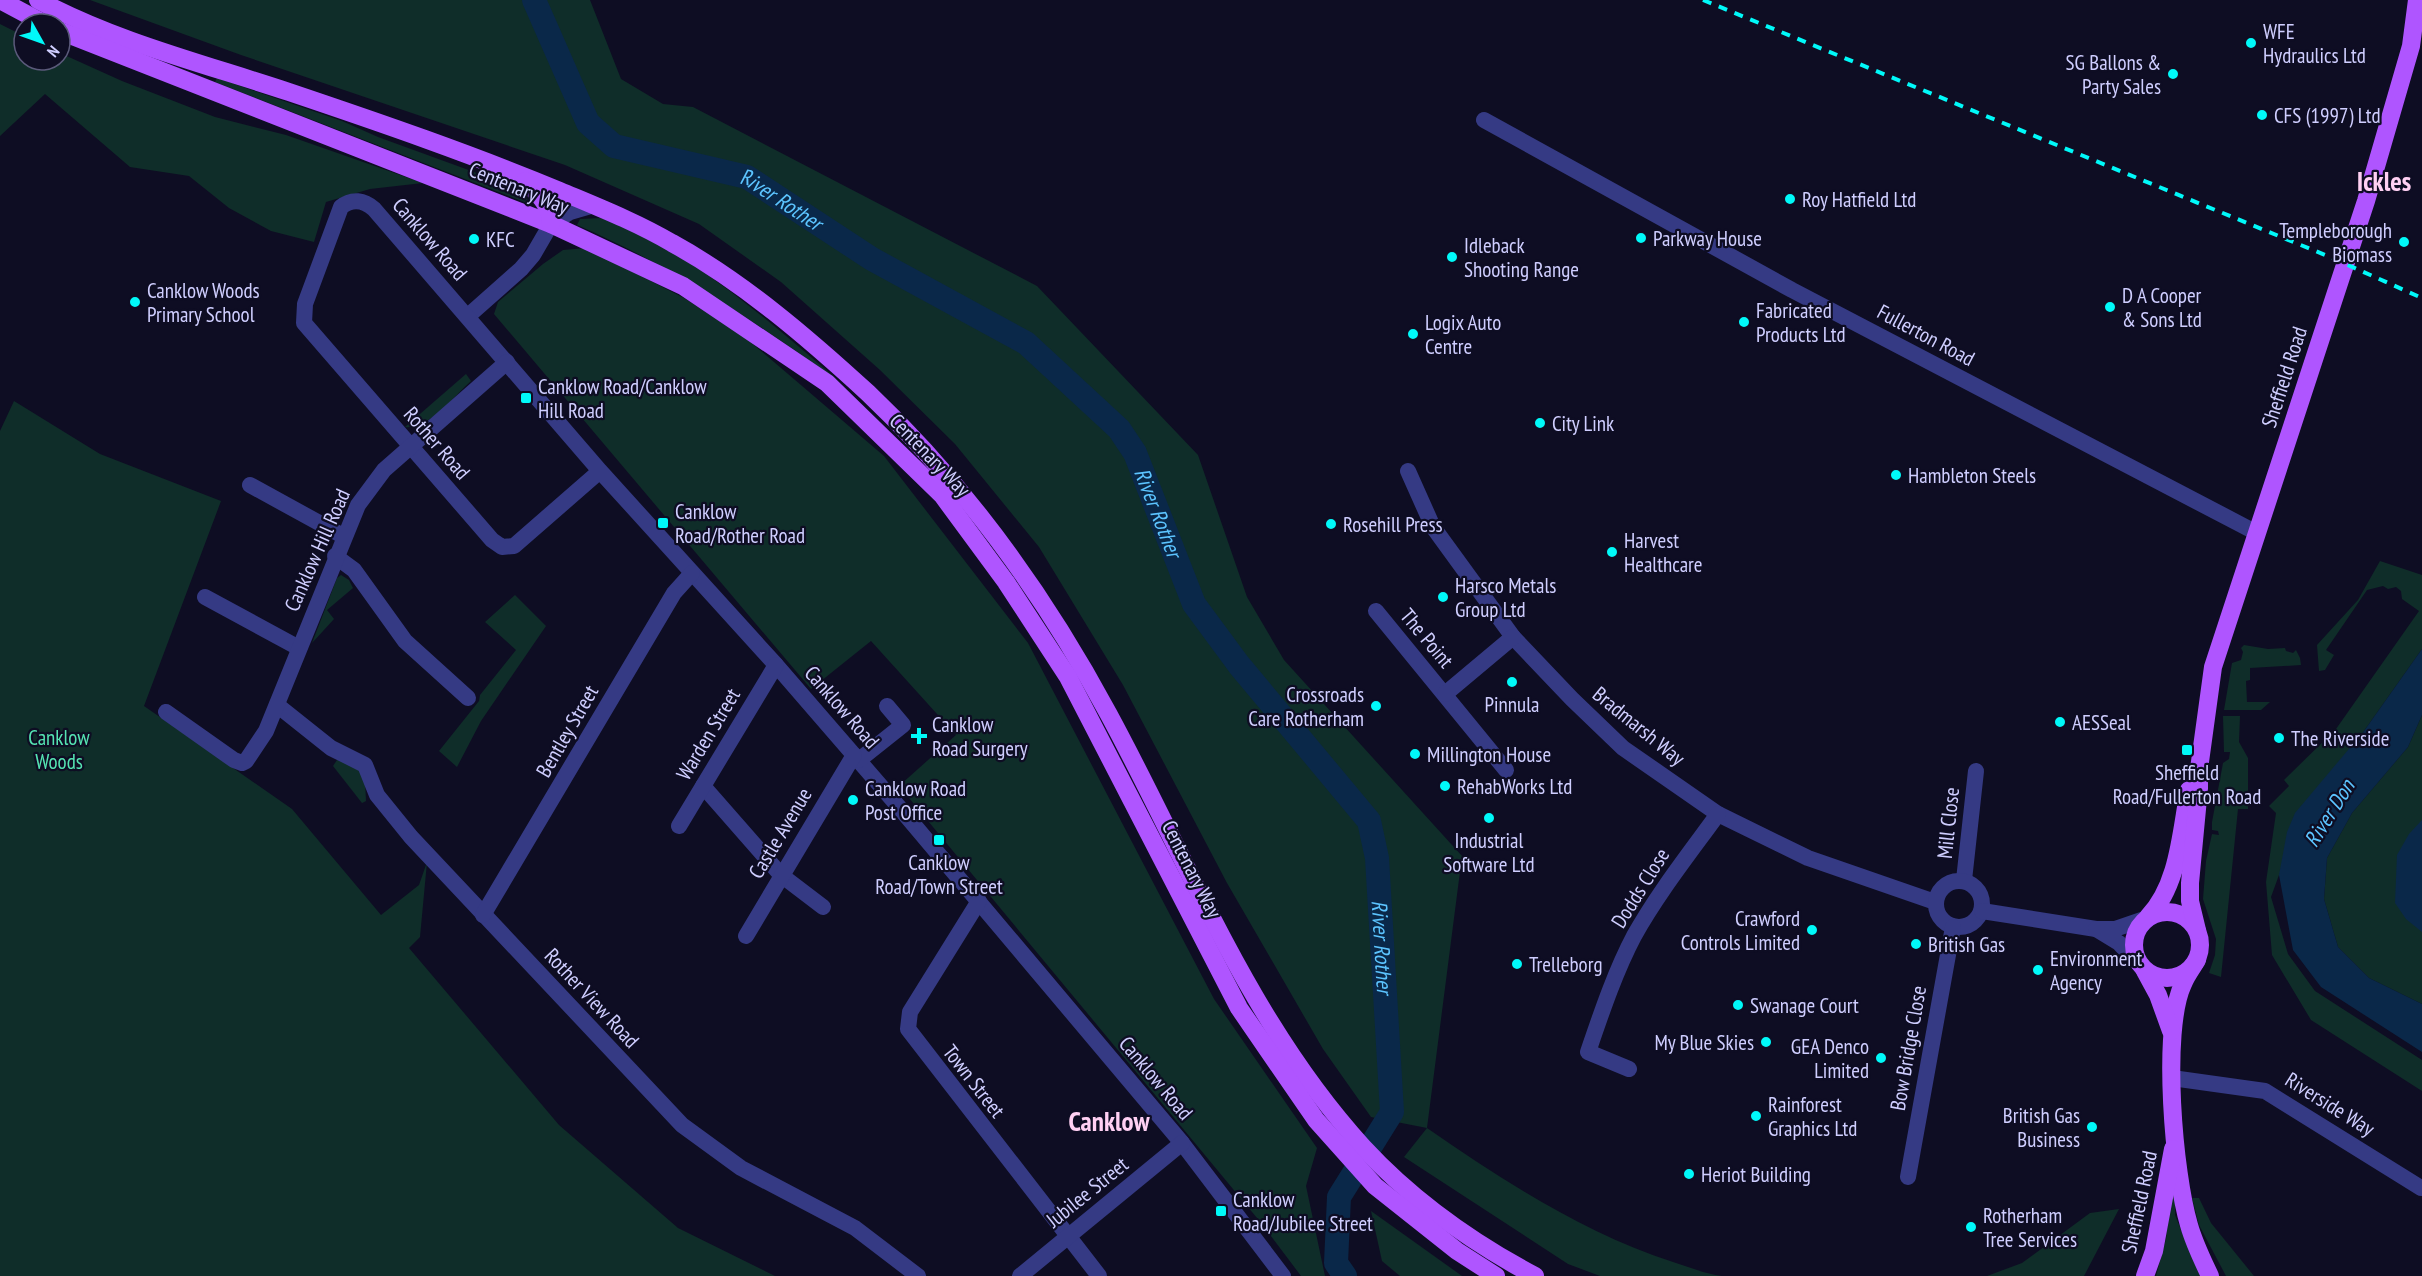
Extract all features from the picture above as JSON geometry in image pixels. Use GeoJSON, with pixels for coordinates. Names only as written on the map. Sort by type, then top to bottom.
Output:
{"type":"FeatureCollection","features":[{"type":"Feature","properties":{"kind":"main road"},"geometry":{"type":"LineString","coordinates":[[0,0],[22,12]]}},
{"type":"Feature","properties":{"kind":"main road","name":"Centenary Way"},"geometry":{"type":"LineString","coordinates":[[38,0],[114,34],[397,128],[594,205],[675,244],[727,277],[770,310],[867,393],[966,497],[1020,567],[1107,710],[1244,978],[1298,1065],[1330,1108],[1387,1171],[1474,1240],[1535,1276]]}},
{"type":"Feature","properties":{"kind":"main road","name":"Sheffield Road"},"geometry":{"type":"LineString","coordinates":[[2197,930],[2190,892],[2199,769],[2213,667],[2255,532],[2376,168],[2411,46],[2417,0]]}},
{"type":"Feature","properties":{"kind":"main road","name":"Centenary Way"},"geometry":{"type":"LineString","coordinates":[[72,36],[551,224],[683,286],[827,383],[942,495],[1006,582],[1068,677],[1239,1008],[1316,1120],[1375,1186],[1457,1251],[1496,1276]]}},
{"type":"Feature","properties":{"kind":"main road"},"geometry":{"type":"LineString","coordinates":[[517,173],[542,198],[551,213],[551,224]]}},
{"type":"Feature","properties":{"kind":"main road","name":"Sheffield Road"},"geometry":{"type":"LineString","coordinates":[[2148,917],[2166,894],[2189,788],[2199,769]]}},
{"type":"Feature","properties":{"kind":"main road"},"geometry":{"type":"LineString","coordinates":[[2159,912],[2174,912],[2190,921],[2197,930],[2200,948],[2197,960],[2190,970],[2173,978],[2162,978],[2141,966],[2133,939],[2137,928],[2148,917],[2159,912]]}},
{"type":"Feature","properties":{"kind":"main road","name":"Sheffield Road"},"geometry":{"type":"LineString","coordinates":[[2197,960],[2182,985],[2172,1033],[2172,1078],[2175,1136],[2188,1222],[2197,1250],[2210,1276]]}},
{"type":"Feature","properties":{"kind":"main road","name":"Sheffield Road"},"geometry":{"type":"LineString","coordinates":[[2141,966],[2158,995],[2172,1033]]}},
{"type":"Feature","properties":{"kind":"main road","name":"Sheffield Road"},"geometry":{"type":"LineString","coordinates":[[2145,1276],[2154,1251],[2175,1136]]}},
{"type":"Feature","properties":{"kind":"street","name":"Fullerton Road"},"geometry":{"type":"LineString","coordinates":[[1484,120],[1792,290],[2255,532]]}},
{"type":"Feature","properties":{"kind":"street","name":"Canklow Road"},"geometry":{"type":"LineString","coordinates":[[323,255],[341,207],[352,201],[368,203],[600,471],[776,665],[979,901],[1182,1143],[1283,1276]]}},
{"type":"Feature","properties":{"kind":"street"},"geometry":{"type":"LineString","coordinates":[[468,316],[521,269],[533,255],[551,224],[570,212],[594,205]]}},
{"type":"Feature","properties":{"kind":"street","name":"Rother Road"},"geometry":{"type":"LineString","coordinates":[[323,255],[305,304],[304,323],[492,540],[502,547],[514,546],[600,471]]}},
{"type":"Feature","properties":{"kind":"street","name":"Canklow Hill Road"},"geometry":{"type":"LineString","coordinates":[[166,712],[234,760],[242,763],[256,750],[277,705],[343,536],[370,487],[410,446],[507,362]]}},
{"type":"Feature","properties":{"kind":"street","name":"Bradmarsh Way"},"geometry":{"type":"LineString","coordinates":[[1408,471],[1433,527],[1514,637],[1572,699],[1623,748],[1718,814],[1808,858],[1935,902]]}},
{"type":"Feature","properties":{"kind":"street"},"geometry":{"type":"LineString","coordinates":[[250,485],[343,536]]}},
{"type":"Feature","properties":{"kind":"street"},"geometry":{"type":"LineString","coordinates":[[335,556],[354,570],[405,641],[468,698]]}},
{"type":"Feature","properties":{"kind":"street","name":"Bentley Street"},"geometry":{"type":"LineString","coordinates":[[483,915],[674,592],[692,573]]}},
{"type":"Feature","properties":{"kind":"street"},"geometry":{"type":"LineString","coordinates":[[205,597],[299,648]]}},
{"type":"Feature","properties":{"kind":"street","name":"The Point"},"geometry":{"type":"LineString","coordinates":[[1376,611],[1506,770]]}},
{"type":"Feature","properties":{"kind":"street","name":"The Point"},"geometry":{"type":"LineString","coordinates":[[1445,694],[1514,637]]}},
{"type":"Feature","properties":{"kind":"street","name":"Warden Street"},"geometry":{"type":"LineString","coordinates":[[679,826],[776,665]]}},
{"type":"Feature","properties":{"kind":"street","name":"Rother View Road"},"geometry":{"type":"LineString","coordinates":[[277,705],[331,748],[365,765],[384,805],[483,915],[662,1105],[695,1136],[741,1168],[855,1228],[918,1276]]}},
{"type":"Feature","properties":{"kind":"street"},"geometry":{"type":"LineString","coordinates":[[856,758],[903,725],[888,706]]}},
{"type":"Feature","properties":{"kind":"street","name":"Castle Avenue"},"geometry":{"type":"LineString","coordinates":[[746,936],[781,875],[856,758]]}},
{"type":"Feature","properties":{"kind":"street","name":"Mill Close"},"geometry":{"type":"LineString","coordinates":[[1964,880],[1976,771]]}},
{"type":"Feature","properties":{"kind":"street"},"geometry":{"type":"LineString","coordinates":[[703,786],[781,875],[823,907]]}},
{"type":"Feature","properties":{"kind":"street","name":"Dodds Close"},"geometry":{"type":"LineString","coordinates":[[1629,1069],[1588,1052],[1597,1025],[1634,937],[1674,874],[1718,814]]}},
{"type":"Feature","properties":{"kind":"street"},"geometry":{"type":"LineString","coordinates":[[1964,880],[1979,891],[1982,911],[1974,922],[1966,927],[1953,927],[1941,919],[1935,902],[1940,889],[1945,885],[1964,880]]}},
{"type":"Feature","properties":{"kind":"street","name":"Town Street"},"geometry":{"type":"LineString","coordinates":[[979,901],[910,1012],[908,1029],[1099,1276]]}},
{"type":"Feature","properties":{"kind":"street"},"geometry":{"type":"LineString","coordinates":[[1982,911],[2096,929],[2115,929],[2148,917]]}},
{"type":"Feature","properties":{"kind":"street","name":"Bow Bridge Close"},"geometry":{"type":"LineString","coordinates":[[1908,1177],[1953,927]]}},
{"type":"Feature","properties":{"kind":"street"},"geometry":{"type":"LineString","coordinates":[[2096,929],[2119,943],[2141,966]]}},
{"type":"Feature","properties":{"kind":"street","name":"Riverside Way"},"geometry":{"type":"LineString","coordinates":[[2172,1078],[2265,1091],[2421,1188]]}},
{"type":"Feature","properties":{"kind":"street","name":"Jubilee Street"},"geometry":{"type":"LineString","coordinates":[[1020,1276],[1182,1143]]}},
{"type":"Feature","properties":{"kind":"green space"},"geometry":{"type":"Polygon","coordinates":[[[90,0],[590,0],[621,79],[663,104],[693,107],[1037,286],[1198,455],[1247,597],[1284,660],[1462,856],[1427,1128],[1371,1117],[1323,1049],[1227,883],[1123,685],[1039,547],[955,444],[880,370],[781,282],[699,224],[565,165],[241,55],[90,0]]]}},
{"type":"Feature","properties":{"kind":"green space"},"geometry":{"type":"Polygon","coordinates":[[[0,24],[12,30],[12,72],[72,72],[72,58],[122,81],[215,117],[286,135],[423,183],[370,189],[326,202],[314,242],[271,231],[229,208],[189,176],[130,167],[45,94],[0,136],[0,24]]]}},
{"type":"Feature","properties":{"kind":"green space"},"geometry":{"type":"Polygon","coordinates":[[[217,78],[342,121],[378,137],[507,184],[521,192],[532,205],[215,82],[217,78]]]}},
{"type":"Feature","properties":{"kind":"green space"},"geometry":{"type":"Polygon","coordinates":[[[601,218],[635,232],[698,268],[756,311],[840,382],[713,296],[646,258],[577,225],[580,219],[601,218]]]}},
{"type":"Feature","properties":{"kind":"green space"},"geometry":{"type":"Polygon","coordinates":[[[586,248],[684,298],[747,339],[884,456],[1028,643],[1214,999],[1317,1148],[1306,1186],[1325,1276],[1301,1276],[1262,1224],[899,786],[956,735],[871,641],[811,689],[494,314],[498,302],[543,264],[563,250],[586,248]]]}},
{"type":"Feature","properties":{"kind":"green space"},"geometry":{"type":"Polygon","coordinates":[[[466,374],[471,381],[441,411],[414,427],[405,427],[466,374]]]}},
{"type":"Feature","properties":{"kind":"green space","name":"Canklow Woods"},"geometry":{"type":"Polygon","coordinates":[[[14,401],[100,454],[221,501],[144,706],[292,809],[381,915],[419,885],[427,862],[420,937],[409,948],[559,1125],[678,1228],[775,1276],[0,1276],[0,431],[14,401]]]}},
{"type":"Feature","properties":{"kind":"green space"},"geometry":{"type":"Polygon","coordinates":[[[2380,561],[2422,575],[2422,649],[2364,731],[2279,875],[2271,897],[2288,954],[2315,991],[2422,1060],[2422,1091],[2311,1020],[2272,955],[2266,882],[2276,813],[2269,806],[2289,786],[2284,780],[2336,729],[2419,611],[2402,599],[2401,591],[2396,587],[2388,589],[2383,586],[2367,590],[2326,650],[2334,655],[2325,670],[2319,671],[2317,645],[2358,600],[2380,561]]]}},
{"type":"Feature","properties":{"kind":"green space"},"geometry":{"type":"Polygon","coordinates":[[[341,575],[349,580],[353,588],[327,610],[334,619],[312,643],[337,578],[341,575]]]}},
{"type":"Feature","properties":{"kind":"green space"},"geometry":{"type":"Polygon","coordinates":[[[515,595],[546,626],[481,721],[457,767],[439,751],[516,650],[485,622],[515,595]]]}},
{"type":"Feature","properties":{"kind":"green space"},"geometry":{"type":"Polygon","coordinates":[[[2244,645],[2268,649],[2285,648],[2286,651],[2293,653],[2296,650],[2301,665],[2250,668],[2250,680],[2246,681],[2247,702],[2270,702],[2261,710],[2224,710],[2232,663],[2241,660],[2243,652],[2241,648],[2244,645]]]}},
{"type":"Feature","properties":{"kind":"green space"},"geometry":{"type":"Polygon","coordinates":[[[2422,715],[2422,1004],[2369,978],[2338,947],[2324,899],[2327,858],[2352,813],[2408,747],[2422,715]]]}},
{"type":"Feature","properties":{"kind":"green space"},"geometry":{"type":"Polygon","coordinates":[[[2223,716],[2240,716],[2239,742],[2248,758],[2248,809],[2238,809],[2221,977],[2209,973],[2215,955],[2216,939],[2203,899],[2206,861],[2212,834],[2219,835],[2218,831],[2212,830],[2212,822],[2223,763],[2229,759],[2230,752],[2224,752],[2223,716]]]}},
{"type":"Feature","properties":{"kind":"green space"},"geometry":{"type":"Polygon","coordinates":[[[337,760],[346,761],[360,768],[365,781],[366,801],[362,803],[333,766],[337,760]]]}},
{"type":"Feature","properties":{"kind":"green space"},"geometry":{"type":"Polygon","coordinates":[[[1427,1128],[1515,1186],[1576,1221],[1640,1250],[1709,1274],[1722,1276],[1600,1276],[1568,1264],[1404,1157],[1427,1128]]]}},
{"type":"Feature","properties":{"kind":"green space"},"geometry":{"type":"Polygon","coordinates":[[[2172,1184],[2175,1184],[2175,1215],[2200,1276],[2156,1276],[2166,1239],[2172,1184]]]}},
{"type":"Feature","properties":{"kind":"green space"},"geometry":{"type":"Polygon","coordinates":[[[2192,1198],[2199,1198],[2211,1223],[2254,1276],[2226,1276],[2199,1225],[2192,1198]]]}},
{"type":"Feature","properties":{"kind":"green space"},"geometry":{"type":"Polygon","coordinates":[[[2119,1209],[2084,1276],[1987,1276],[2022,1263],[2090,1213],[2119,1209]]]}},
{"type":"Feature","properties":{"kind":"green space"},"geometry":{"type":"Polygon","coordinates":[[[1371,1211],[1462,1276],[1400,1276],[1382,1261],[1371,1211]]]}},
{"type":"Feature","properties":{"kind":"water","name":"River Don"},"geometry":{"type":"Polygon","coordinates":[[[2422,649],[2422,715],[2408,747],[2352,813],[2327,858],[2324,899],[2338,947],[2369,978],[2422,1004],[2422,1052],[2321,987],[2293,950],[2279,875],[2287,832],[2295,813],[2364,731],[2422,649]]]}},
{"type":"Feature","properties":{"kind":"water"},"geometry":{"type":"Polygon","coordinates":[[[2422,820],[2422,932],[2406,919],[2395,903],[2397,855],[2409,834],[2422,820]]]}},
{"type":"Feature","properties":{"kind":"waterway","name":"River Rother"},"geometry":{"type":"LineString","coordinates":[[534,0],[588,123],[614,146],[747,177],[872,259],[1026,343],[1119,429],[1135,453],[1194,604],[1239,665],[1369,821],[1377,858],[1392,1112],[1339,1197],[1336,1263],[1345,1276]]}},
{"type":"Feature","properties":{"kind":"railway"},"geometry":{"type":"LineString","coordinates":[[1703,0],[2330,257],[2422,298]]}},
{"type":"Feature","properties":{"kind":"place","name":"WFE Hydraulics Ltd"},"geometry":{"type":"Point","coordinates":[2251,43]}},
{"type":"Feature","properties":{"kind":"place","name":"SG Ballons & Party Sales"},"geometry":{"type":"Point","coordinates":[2173,74]}},
{"type":"Feature","properties":{"kind":"place","name":"CFS (1997) Ltd"},"geometry":{"type":"Point","coordinates":[2262,115]}},
{"type":"Feature","properties":{"kind":"place","name":"Roy Hatfield Ltd"},"geometry":{"type":"Point","coordinates":[1790,199]}},
{"type":"Feature","properties":{"kind":"place","name":"Parkway House"},"geometry":{"type":"Point","coordinates":[1641,238]}},
{"type":"Feature","properties":{"kind":"place","name":"KFC"},"geometry":{"type":"Point","coordinates":[474,239]}},
{"type":"Feature","properties":{"kind":"place","name":"Templeborough Biomass"},"geometry":{"type":"Point","coordinates":[2404,242]}},
{"type":"Feature","properties":{"kind":"place","name":"Idleback Shooting Range"},"geometry":{"type":"Point","coordinates":[1452,257]}},
{"type":"Feature","properties":{"kind":"place","name":"Canklow Woods Primary School"},"geometry":{"type":"Point","coordinates":[135,302]}},
{"type":"Feature","properties":{"kind":"place","name":"D A Cooper & Sons Ltd"},"geometry":{"type":"Point","coordinates":[2110,307]}},
{"type":"Feature","properties":{"kind":"place","name":"Fabricated Products Ltd"},"geometry":{"type":"Point","coordinates":[1744,322]}},
{"type":"Feature","properties":{"kind":"place","name":"Logix Auto Centre"},"geometry":{"type":"Point","coordinates":[1413,334]}},
{"type":"Feature","properties":{"kind":"place","name":"Canklow Road/Canklow Hill Road"},"geometry":{"type":"Point","coordinates":[526,398]}},
{"type":"Feature","properties":{"kind":"place","name":"City Link"},"geometry":{"type":"Point","coordinates":[1540,423]}},
{"type":"Feature","properties":{"kind":"place","name":"Hambleton Steels"},"geometry":{"type":"Point","coordinates":[1896,475]}},
{"type":"Feature","properties":{"kind":"place","name":"Canklow Road/Rother Road"},"geometry":{"type":"Point","coordinates":[663,523]}},
{"type":"Feature","properties":{"kind":"place","name":"Rosehill Press"},"geometry":{"type":"Point","coordinates":[1331,524]}},
{"type":"Feature","properties":{"kind":"place","name":"Harvest Healthcare"},"geometry":{"type":"Point","coordinates":[1612,552]}},
{"type":"Feature","properties":{"kind":"place","name":"Harsco Metals Group Ltd"},"geometry":{"type":"Point","coordinates":[1443,597]}},
{"type":"Feature","properties":{"kind":"place","name":"Pinnula"},"geometry":{"type":"Point","coordinates":[1512,682]}},
{"type":"Feature","properties":{"kind":"place","name":"Crossroads Care Rotherham"},"geometry":{"type":"Point","coordinates":[1376,706]}},
{"type":"Feature","properties":{"kind":"place","name":"AESSeal"},"geometry":{"type":"Point","coordinates":[2060,722]}},
{"type":"Feature","properties":{"kind":"place","name":"Canklow Road Surgery"},"geometry":{"type":"Point","coordinates":[919,736]}},
{"type":"Feature","properties":{"kind":"place","name":"The Riverside"},"geometry":{"type":"Point","coordinates":[2279,738]}},
{"type":"Feature","properties":{"kind":"place","name":"Sheffield Road/Fullerton Road"},"geometry":{"type":"Point","coordinates":[2187,750]}},
{"type":"Feature","properties":{"kind":"place","name":"Millington House"},"geometry":{"type":"Point","coordinates":[1415,754]}},
{"type":"Feature","properties":{"kind":"place","name":"RehabWorks Ltd"},"geometry":{"type":"Point","coordinates":[1445,786]}},
{"type":"Feature","properties":{"kind":"place","name":"Canklow Road Post Office"},"geometry":{"type":"Point","coordinates":[853,800]}},
{"type":"Feature","properties":{"kind":"place","name":"Industrial Software Ltd"},"geometry":{"type":"Point","coordinates":[1489,818]}},
{"type":"Feature","properties":{"kind":"place","name":"Canklow Road/Town Street"},"geometry":{"type":"Point","coordinates":[939,840]}},
{"type":"Feature","properties":{"kind":"place","name":"Crawford Controls Limited"},"geometry":{"type":"Point","coordinates":[1812,930]}},
{"type":"Feature","properties":{"kind":"place","name":"British Gas"},"geometry":{"type":"Point","coordinates":[1916,944]}},
{"type":"Feature","properties":{"kind":"place","name":"Trelleborg"},"geometry":{"type":"Point","coordinates":[1517,964]}},
{"type":"Feature","properties":{"kind":"place","name":"Environment Agency"},"geometry":{"type":"Point","coordinates":[2038,970]}},
{"type":"Feature","properties":{"kind":"place","name":"Swanage Court"},"geometry":{"type":"Point","coordinates":[1738,1005]}},
{"type":"Feature","properties":{"kind":"place","name":"My Blue Skies"},"geometry":{"type":"Point","coordinates":[1766,1042]}},
{"type":"Feature","properties":{"kind":"place","name":"GEA Denco Limited"},"geometry":{"type":"Point","coordinates":[1881,1058]}},
{"type":"Feature","properties":{"kind":"place","name":"Rainforest Graphics Ltd"},"geometry":{"type":"Point","coordinates":[1756,1116]}},
{"type":"Feature","properties":{"kind":"place","name":"British Gas Business"},"geometry":{"type":"Point","coordinates":[2092,1127]}},
{"type":"Feature","properties":{"kind":"place","name":"Heriot Building"},"geometry":{"type":"Point","coordinates":[1689,1174]}},
{"type":"Feature","properties":{"kind":"place","name":"Canklow Road/Jubilee Street"},"geometry":{"type":"Point","coordinates":[1221,1211]}},
{"type":"Feature","properties":{"kind":"place","name":"Rotherham Tree Services"},"geometry":{"type":"Point","coordinates":[1971,1227]}},
{"type":"Feature","properties":{"kind":"district","name":"Ickles"},"geometry":{"type":"Point","coordinates":[2384,181]}},
{"type":"Feature","properties":{"kind":"district","name":"Canklow"},"geometry":{"type":"Point","coordinates":[1109,1121]}}]}
